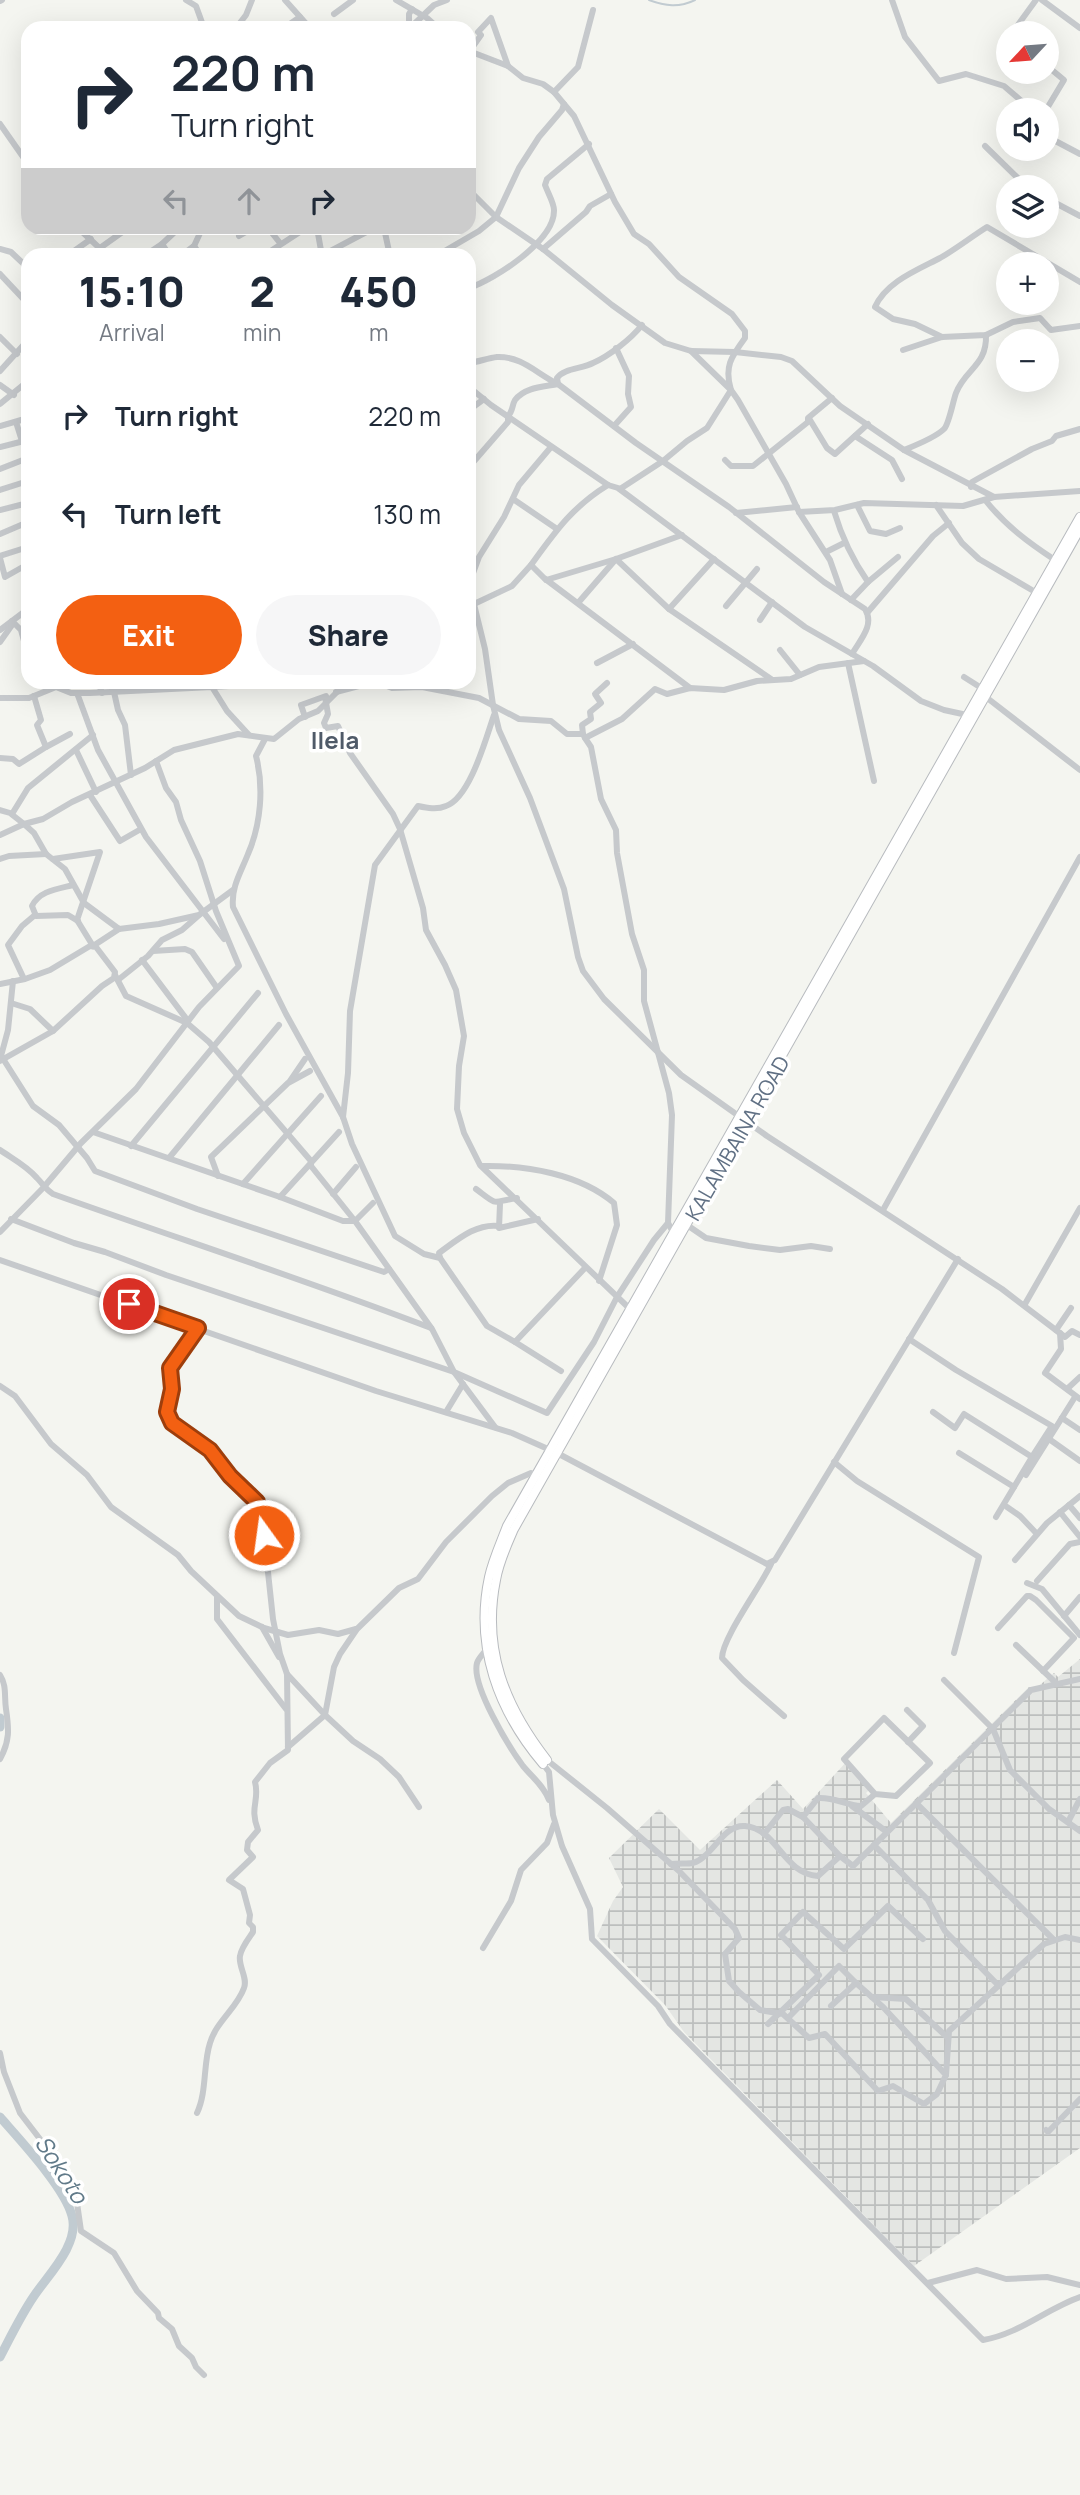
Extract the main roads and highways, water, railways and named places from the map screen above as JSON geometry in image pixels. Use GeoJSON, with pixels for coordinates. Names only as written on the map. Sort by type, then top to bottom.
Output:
{"type":"FeatureCollection","features":[{"type":"Feature","properties":{"kind":"main road"},"geometry":{"type":"LineString","coordinates":[[554,1452],[673,1231],[742,1119],[967,715],[984,693],[1080,517]]}},
{"type":"Feature","properties":{"kind":"main road","name":"KALAMBAINA ROAD"},"geometry":{"type":"LineString","coordinates":[[539,1477],[501,1562],[496,1579],[491,1623],[493,1649],[500,1676],[522,1726],[545,1762],[529,1748],[509,1716],[493,1679],[486,1650],[484,1623],[489,1577],[507,1526],[554,1452],[687,1225],[742,1119],[1080,529]]}},
{"type":"Feature","properties":{"kind":"waterway"},"geometry":{"type":"LineString","coordinates":[[649,0],[672,5],[695,0]]}},
{"type":"Feature","properties":{"kind":"waterway","name":"Sokoto"},"geometry":{"type":"LineString","coordinates":[[0,1718],[0,1727]]}},
{"type":"Feature","properties":{"kind":"waterway","name":"Sokoto"},"geometry":{"type":"LineString","coordinates":[[0,2117],[61,2192],[72,2216],[73,2227],[67,2248],[29,2303],[0,2357]]}},
{"type":"Feature","properties":{"kind":"district","name":"Ilela"},"geometry":{"type":"Point","coordinates":[335,739]}}]}
